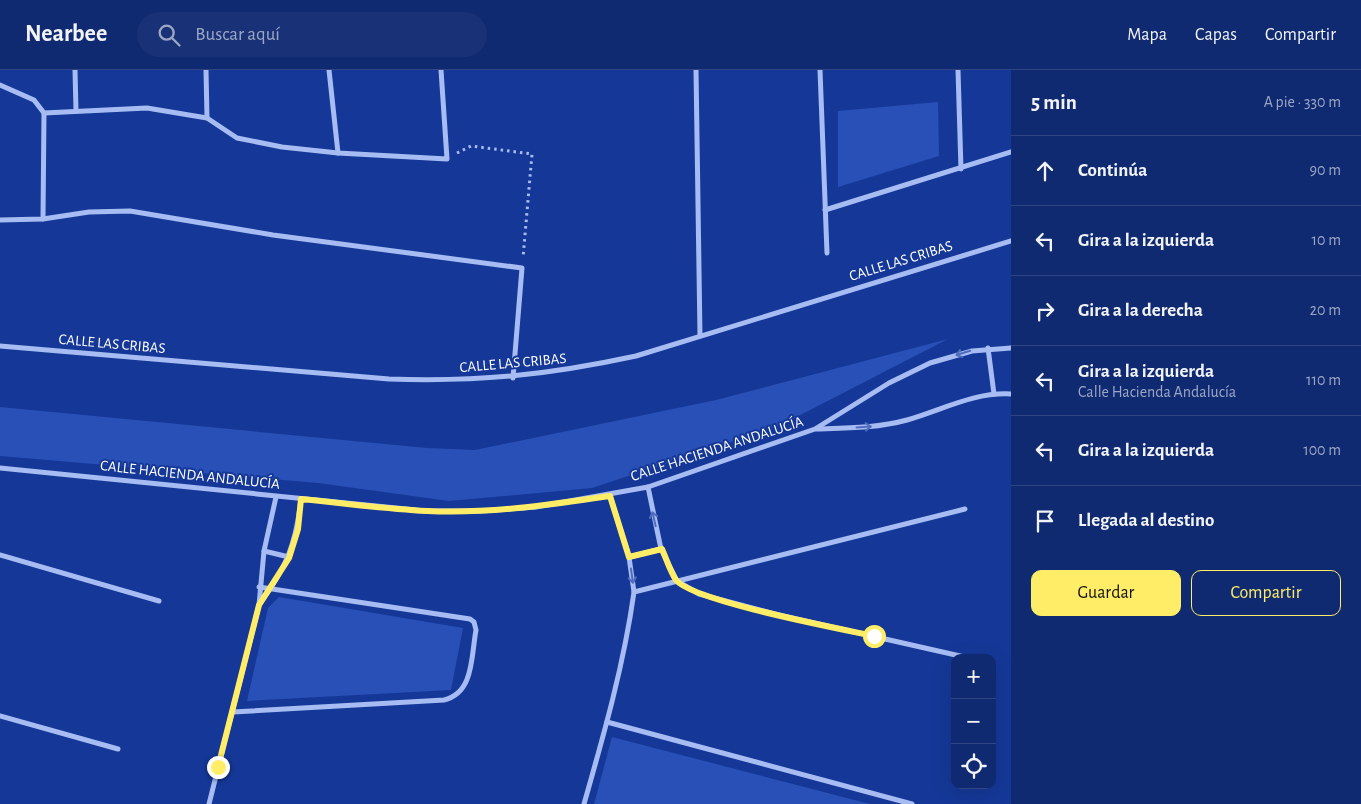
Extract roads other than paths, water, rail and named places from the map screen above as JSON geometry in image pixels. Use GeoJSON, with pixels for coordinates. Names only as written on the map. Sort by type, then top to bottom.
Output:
{"type":"FeatureCollection","features":[{"type":"Feature","properties":{"kind":"street"},"geometry":{"type":"LineString","coordinates":[[75,70],[76,111]]}},
{"type":"Feature","properties":{"kind":"street"},"geometry":{"type":"LineString","coordinates":[[206,70],[207,118]]}},
{"type":"Feature","properties":{"kind":"street"},"geometry":{"type":"LineString","coordinates":[[329,70],[338,153]]}},
{"type":"Feature","properties":{"kind":"street"},"geometry":{"type":"LineString","coordinates":[[44,113],[147,108],[207,118],[237,138],[282,147],[338,153],[447,159],[441,70]]}},
{"type":"Feature","properties":{"kind":"street"},"geometry":{"type":"LineString","coordinates":[[696,70],[700,336]]}},
{"type":"Feature","properties":{"kind":"street"},"geometry":{"type":"LineString","coordinates":[[820,70],[827,253]]}},
{"type":"Feature","properties":{"kind":"street"},"geometry":{"type":"LineString","coordinates":[[958,70],[962,169]]}},
{"type":"Feature","properties":{"kind":"street"},"geometry":{"type":"LineString","coordinates":[[0,85],[34,100],[44,113],[43,219]]}},
{"type":"Feature","properties":{"kind":"street"},"geometry":{"type":"LineString","coordinates":[[826,210],[962,169],[1011,152]]}},
{"type":"Feature","properties":{"kind":"street"},"geometry":{"type":"LineString","coordinates":[[0,220],[43,219],[89,212],[130,211],[273,234],[522,268],[513,378]]}},
{"type":"Feature","properties":{"kind":"street","name":"CALLE LAS CRIBAS"},"geometry":{"type":"LineString","coordinates":[[0,346],[389,379],[444,381],[513,378],[577,369],[636,356],[1011,241]]}},
{"type":"Feature","properties":{"kind":"street"},"geometry":{"type":"LineString","coordinates":[[988,348],[994,394]]}},
{"type":"Feature","properties":{"kind":"street","name":"CALLE HACIENDA ANDALUCÍA"},"geometry":{"type":"LineString","coordinates":[[0,468],[426,511],[480,511],[536,507],[610,496],[648,487],[816,429],[889,383],[930,363],[972,350],[1011,348]]}},
{"type":"Feature","properties":{"kind":"street","name":"CALLE HACIENDA ANDALUCÍA"},"geometry":{"type":"LineString","coordinates":[[816,429],[870,427],[907,420],[975,397],[1011,394]]}},
{"type":"Feature","properties":{"kind":"street"},"geometry":{"type":"LineString","coordinates":[[648,487],[662,549],[677,581],[700,594],[733,604],[952,654]]}},
{"type":"Feature","properties":{"kind":"street"},"geometry":{"type":"LineString","coordinates":[[584,804],[627,642],[634,592],[629,557],[610,496]]}},
{"type":"Feature","properties":{"kind":"street"},"geometry":{"type":"LineString","coordinates":[[209,804],[259,605],[259,586],[264,551],[276,497]]}},
{"type":"Feature","properties":{"kind":"street"},"geometry":{"type":"LineString","coordinates":[[259,605],[289,558],[298,529],[301,499]]}},
{"type":"Feature","properties":{"kind":"street"},"geometry":{"type":"LineString","coordinates":[[634,592],[965,509]]}},
{"type":"Feature","properties":{"kind":"street"},"geometry":{"type":"LineString","coordinates":[[629,557],[662,549]]}},
{"type":"Feature","properties":{"kind":"street"},"geometry":{"type":"LineString","coordinates":[[264,551],[289,558]]}},
{"type":"Feature","properties":{"kind":"street"},"geometry":{"type":"LineString","coordinates":[[0,556],[159,601]]}},
{"type":"Feature","properties":{"kind":"street"},"geometry":{"type":"LineString","coordinates":[[233,712],[444,700],[455,697],[467,682],[476,630],[474,622],[470,619],[259,586]]}},
{"type":"Feature","properties":{"kind":"street"},"geometry":{"type":"LineString","coordinates":[[0,716],[118,749]]}},
{"type":"Feature","properties":{"kind":"street"},"geometry":{"type":"LineString","coordinates":[[607,722],[912,804]]}}]}
